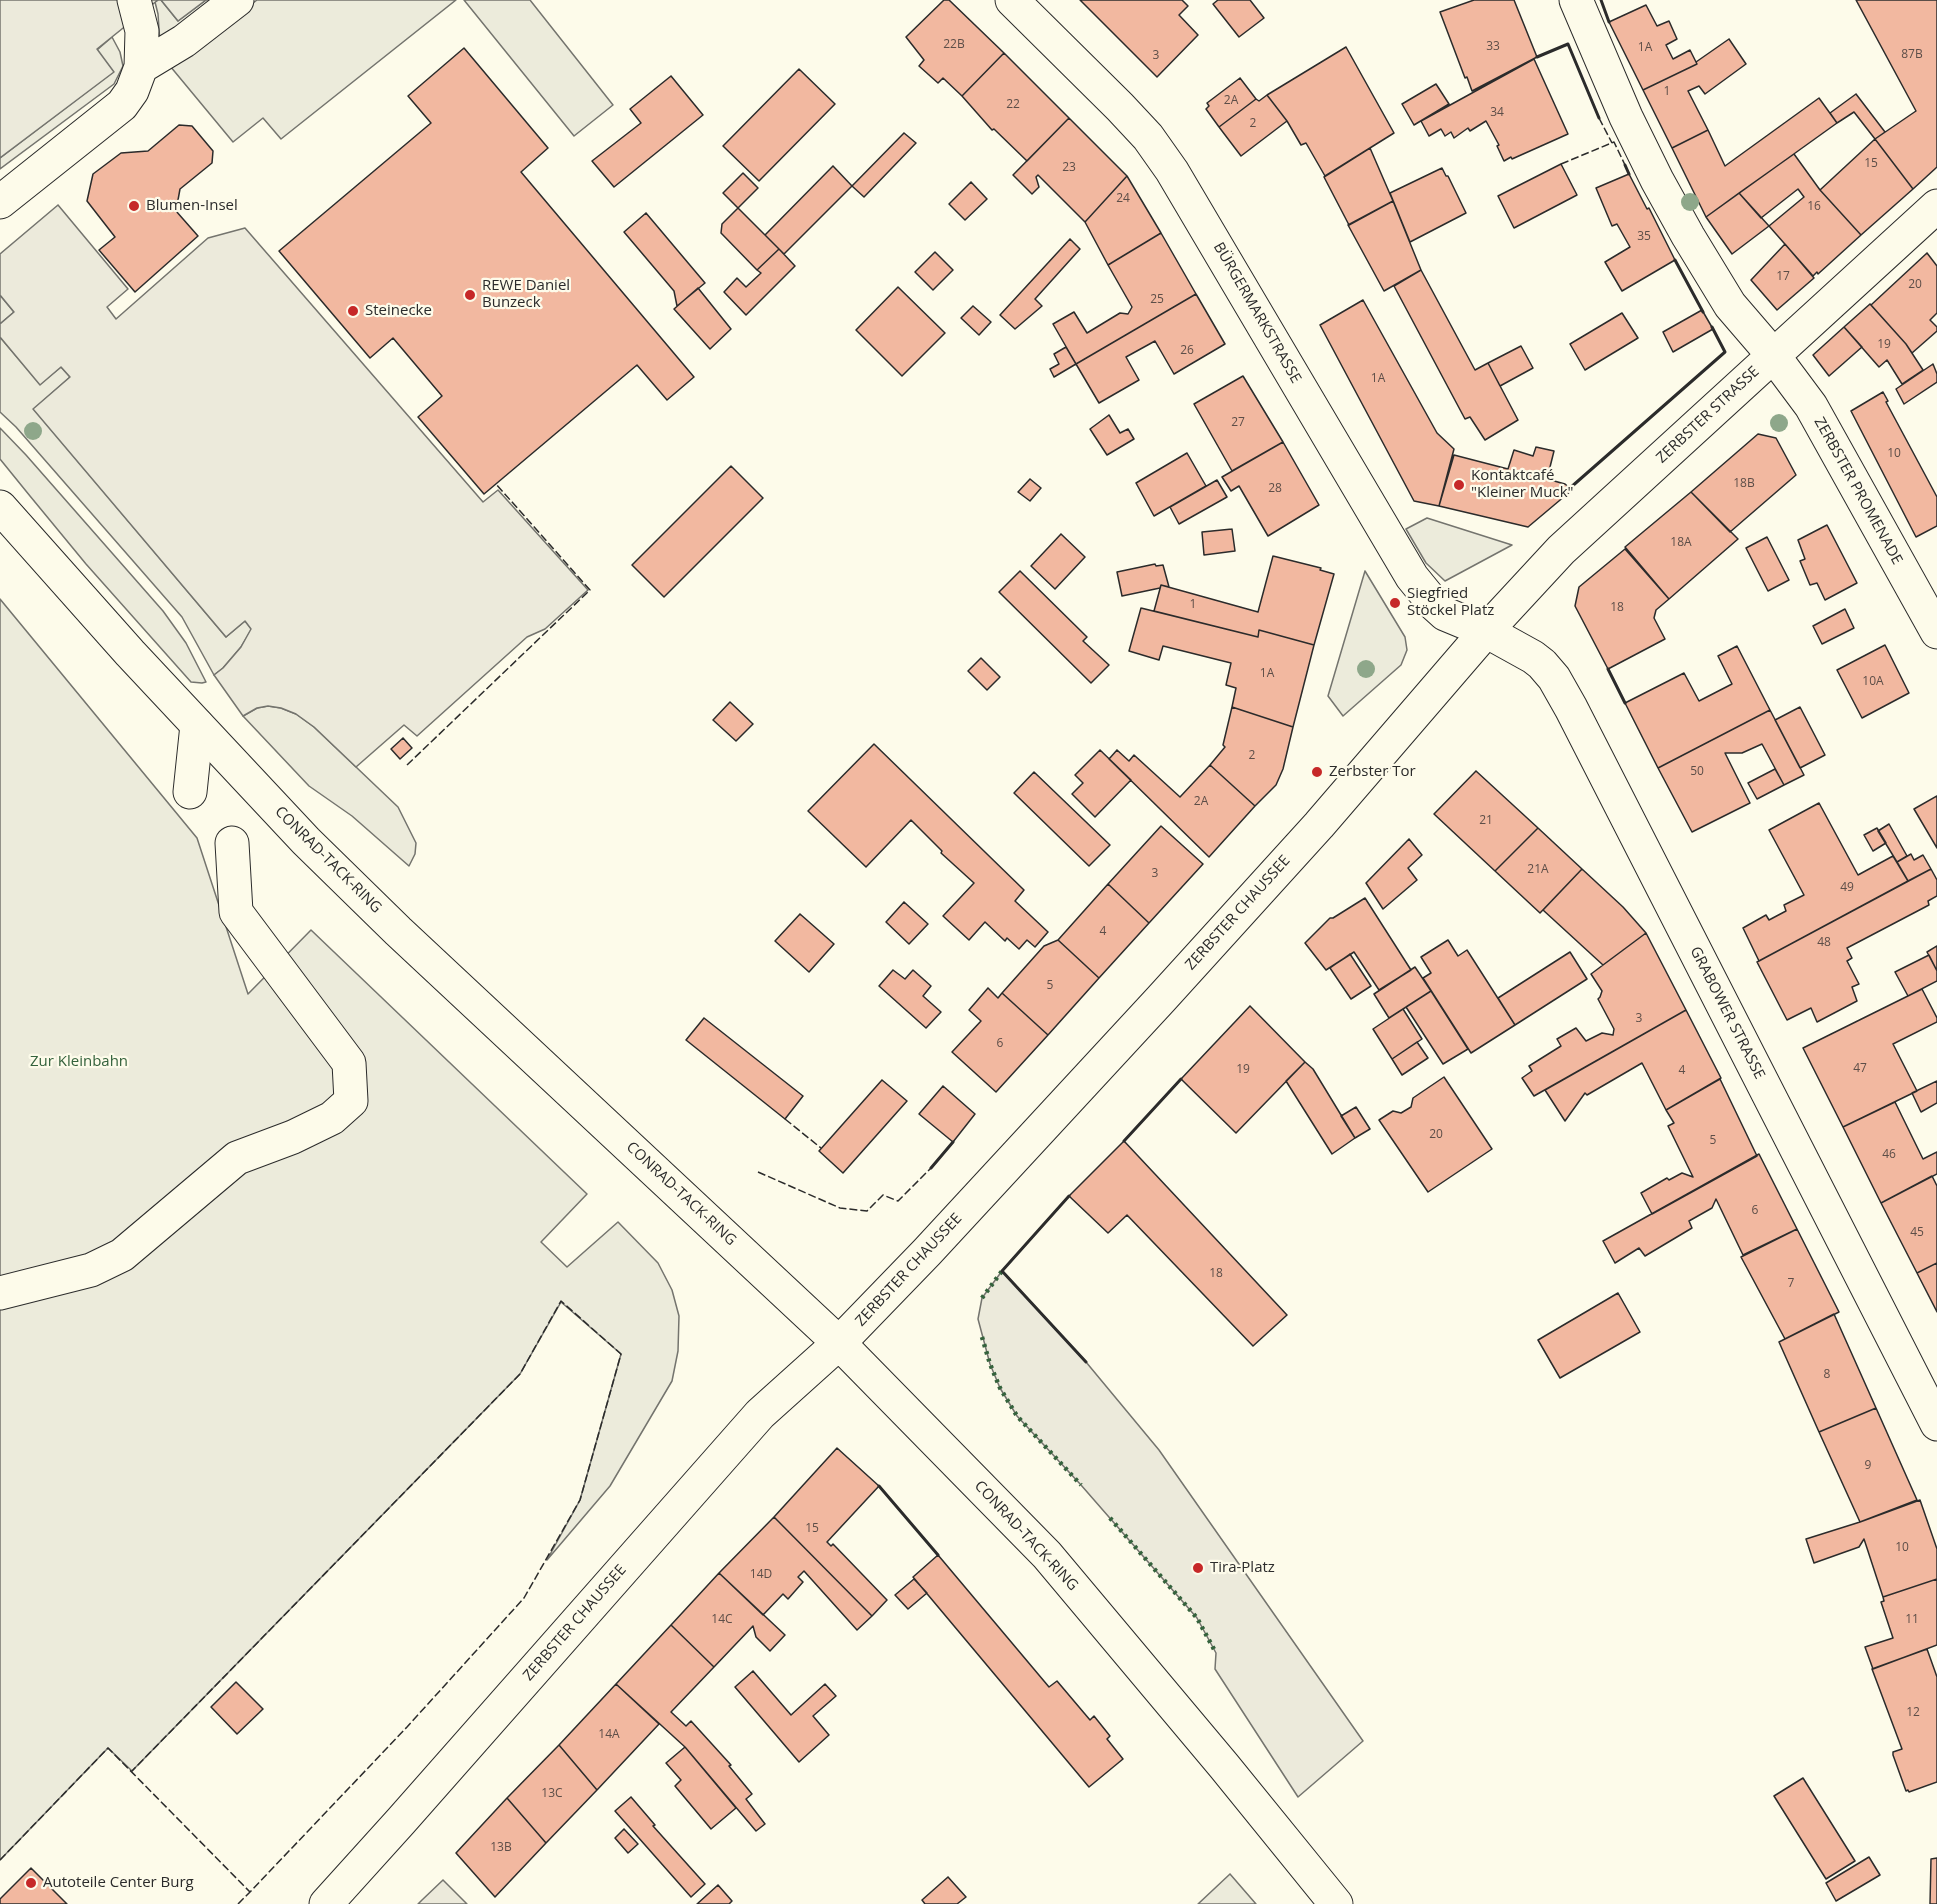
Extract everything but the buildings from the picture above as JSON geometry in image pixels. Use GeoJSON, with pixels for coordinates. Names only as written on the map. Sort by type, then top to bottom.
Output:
{"type":"FeatureCollection","features":[{"type":"Feature","properties":{"kind":"street"},"geometry":{"type":"LineString","coordinates":[[0,202],[122,105],[132,91],[141,68],[142,32],[134,0]]}},
{"type":"Feature","properties":{"kind":"street"},"geometry":{"type":"LineString","coordinates":[[141,68],[184,41],[237,0]]}},
{"type":"Feature","properties":{"kind":"street","name":"BÜRGERMARKSTRASSE"},"geometry":{"type":"LineString","coordinates":[[1012,0],[1120,107],[1148,137],[1172,171],[1412,577],[1445,614],[1486,631]]}},
{"type":"Feature","properties":{"kind":"street","name":"ZERBSTER PROMENADE"},"geometry":{"type":"LineString","coordinates":[[1576,0],[1626,117],[1683,227],[1730,305],[1773,355],[1811,406],[1937,632]]}},
{"type":"Feature","properties":{"kind":"street","name":"ZERBSTER STRASSE"},"geometry":{"type":"LineString","coordinates":[[1486,631],[1561,550],[1937,206]]}},
{"type":"Feature","properties":{"kind":"street","name":"CONRAD-TACK-RING"},"geometry":{"type":"LineString","coordinates":[[0,507],[130,653],[306,841],[398,931],[839,1343],[1047,1555],[1336,1904]]}},
{"type":"Feature","properties":{"kind":"street","name":"ZERBSTER CHAUSSEE"},"geometry":{"type":"LineString","coordinates":[[326,1904],[752,1422],[839,1343],[935,1243],[1311,834],[1486,631]]}},
{"type":"Feature","properties":{"kind":"street","name":"GRABOWER STRASSE"},"geometry":{"type":"LineString","coordinates":[[1486,631],[1542,664],[1554,678],[1937,1424]]}},
{"type":"Feature","properties":{"kind":"street"},"geometry":{"type":"LineString","coordinates":[[190,792],[197,725]]}},
{"type":"Feature","properties":{"kind":"street"},"geometry":{"type":"LineString","coordinates":[[0,1293],[91,1270],[122,1255],[237,1158],[293,1137],[332,1118],[351,1101],[349,1063],[236,912],[232,843]]}},
{"type":"Feature","properties":{"kind":"green space"},"geometry":{"type":"Polygon","coordinates":[[[161,0],[178,21],[206,0],[220,0],[160,44],[155,2],[161,0]]]}},
{"type":"Feature","properties":{"kind":"green space"},"geometry":{"type":"Polygon","coordinates":[[[257,0],[456,0],[281,139],[263,118],[233,142],[170,66],[257,0]]]}},
{"type":"Feature","properties":{"kind":"green space"},"geometry":{"type":"Polygon","coordinates":[[[464,0],[530,0],[613,105],[574,136],[464,0]]]}},
{"type":"Feature","properties":{"kind":"green space"},"geometry":{"type":"Polygon","coordinates":[[[112,37],[120,52],[123,66],[114,84],[0,169],[0,158],[113,72],[97,50],[112,37]]]}},
{"type":"Feature","properties":{"kind":"green space"},"geometry":{"type":"Polygon","coordinates":[[[0,295],[14,312],[0,324],[0,295]]]}},
{"type":"Feature","properties":{"kind":"green space"},"geometry":{"type":"Polygon","coordinates":[[[0,337],[40,384],[61,367],[70,377],[34,409],[226,637],[245,621],[252,629],[241,647],[214,675],[182,617],[16,427],[0,412],[0,337]]]}},
{"type":"Feature","properties":{"kind":"green space"},"geometry":{"type":"Polygon","coordinates":[[[0,428],[163,611],[186,643],[206,682],[191,682],[86,564],[30,496],[0,459],[0,428]]]}},
{"type":"Feature","properties":{"kind":"green space"},"geometry":{"type":"Polygon","coordinates":[[[1427,518],[1512,545],[1445,581],[1426,563],[1406,529],[1427,518]]]}},
{"type":"Feature","properties":{"kind":"green space"},"geometry":{"type":"Polygon","coordinates":[[[1365,571],[1405,637],[1407,650],[1401,665],[1343,716],[1328,696],[1365,571]]]}},
{"type":"Feature","properties":{"kind":"green space","name":"Zur Kleinbahn"},"geometry":{"type":"Polygon","coordinates":[[[0,599],[197,838],[248,994],[311,930],[587,1194],[541,1242],[567,1267],[618,1222],[658,1263],[672,1290],[679,1316],[678,1351],[672,1381],[610,1486],[547,1560],[580,1500],[621,1354],[561,1302],[520,1374],[132,1771],[108,1748],[0,1860],[0,599]]]}},
{"type":"Feature","properties":{"kind":"green space"},"geometry":{"type":"Polygon","coordinates":[[[268,706],[296,714],[314,727],[398,807],[416,843],[415,854],[409,866],[352,816],[309,786],[243,716],[257,708],[268,706]]]}},
{"type":"Feature","properties":{"kind":"green space"},"geometry":{"type":"Polygon","coordinates":[[[1230,1874],[1256,1904],[1198,1904],[1230,1874]]]}},
{"type":"Feature","properties":{"kind":"shaded area"},"geometry":{"type":"Polygon","coordinates":[[[0,0],[158,0],[97,49],[114,72],[0,158],[0,0]]]}},
{"type":"Feature","properties":{"kind":"shaded area"},"geometry":{"type":"Polygon","coordinates":[[[161,0],[206,0],[178,21],[161,0]]]}},
{"type":"Feature","properties":{"kind":"shaded area"},"geometry":{"type":"Polygon","coordinates":[[[58,205],[128,289],[107,307],[116,319],[208,238],[245,228],[483,502],[498,490],[588,590],[545,629],[527,637],[417,736],[404,725],[356,767],[314,727],[296,714],[268,706],[257,708],[243,716],[214,675],[241,647],[251,629],[245,621],[226,637],[33,409],[70,377],[61,367],[40,385],[0,337],[0,324],[14,312],[0,295],[0,254],[58,205]]]}},
{"type":"Feature","properties":{"kind":"shaded area","name":"Tira-Platz"},"geometry":{"type":"Polygon","coordinates":[[[1002,1271],[1086,1362],[1159,1450],[1363,1741],[1298,1797],[1215,1669],[1216,1653],[1197,1618],[1081,1485],[1017,1416],[1000,1388],[990,1364],[978,1319],[982,1298],[1002,1271]]]}},
{"type":"Feature","properties":{"kind":"shaded area"},"geometry":{"type":"Polygon","coordinates":[[[443,1880],[467,1904],[418,1904],[422,1900],[443,1880]]]}},
{"type":"Feature","properties":{"kind":"hedge"},"geometry":{"type":"LineString","coordinates":[[982,1298],[1002,1271]]}},
{"type":"Feature","properties":{"kind":"hedge"},"geometry":{"type":"LineString","coordinates":[[982,1337],[1000,1388],[1017,1416],[1081,1485]]}},
{"type":"Feature","properties":{"kind":"hedge"},"geometry":{"type":"LineString","coordinates":[[1110,1518],[1197,1618],[1216,1653]]}},
{"type":"Feature","properties":{"kind":"fence"},"geometry":{"type":"LineString","coordinates":[[1599,118],[1612,143]]}},
{"type":"Feature","properties":{"kind":"fence"},"geometry":{"type":"LineString","coordinates":[[1561,164],[1614,142],[1625,165]]}},
{"type":"Feature","properties":{"kind":"fence"},"geometry":{"type":"LineString","coordinates":[[407,765],[590,590],[496,484]]}},
{"type":"Feature","properties":{"kind":"fence"},"geometry":{"type":"LineString","coordinates":[[785,1119],[821,1148]]}},
{"type":"Feature","properties":{"kind":"fence"},"geometry":{"type":"LineString","coordinates":[[758,1172],[840,1208],[867,1211],[883,1195],[898,1201],[931,1168]]}},
{"type":"Feature","properties":{"kind":"fence"},"geometry":{"type":"LineString","coordinates":[[0,1860],[108,1748],[250,1892],[407,1727],[524,1598],[580,1500],[621,1354],[561,1301],[520,1374],[132,1771]]}},
{"type":"Feature","properties":{"kind":"fence"},"geometry":{"type":"LineString","coordinates":[[238,1904],[250,1892]]}},
{"type":"Feature","properties":{"kind":"wall"},"geometry":{"type":"LineString","coordinates":[[1601,0],[1609,22]]}},
{"type":"Feature","properties":{"kind":"wall"},"geometry":{"type":"LineString","coordinates":[[1537,57],[1568,44],[1599,118]]}},
{"type":"Feature","properties":{"kind":"wall"},"geometry":{"type":"LineString","coordinates":[[1625,165],[1629,174]]}},
{"type":"Feature","properties":{"kind":"wall"},"geometry":{"type":"LineString","coordinates":[[1675,260],[1703,312]]}},
{"type":"Feature","properties":{"kind":"wall"},"geometry":{"type":"LineString","coordinates":[[1570,488],[1725,352],[1712,327]]}},
{"type":"Feature","properties":{"kind":"wall"},"geometry":{"type":"LineString","coordinates":[[1608,669],[1625,703]]}},
{"type":"Feature","properties":{"kind":"wall"},"geometry":{"type":"LineString","coordinates":[[1124,1141],[1181,1079]]}},
{"type":"Feature","properties":{"kind":"wall"},"geometry":{"type":"LineString","coordinates":[[931,1168],[953,1142]]}},
{"type":"Feature","properties":{"kind":"wall"},"geometry":{"type":"LineString","coordinates":[[1069,1196],[1002,1271],[1086,1362]]}},
{"type":"Feature","properties":{"kind":"wall"},"geometry":{"type":"LineString","coordinates":[[879,1486],[938,1555]]}},
{"type":"Feature","properties":{"kind":"place","name":"Blumen-Insel"},"geometry":{"type":"Point","coordinates":[134,206]}},
{"type":"Feature","properties":{"kind":"place","name":"REWE Daniel Bunzeck"},"geometry":{"type":"Point","coordinates":[470,295]}},
{"type":"Feature","properties":{"kind":"place","name":"Steinecke"},"geometry":{"type":"Point","coordinates":[353,311]}},
{"type":"Feature","properties":{"kind":"place","name":"Kontaktcafé \"Kleiner Muck\""},"geometry":{"type":"Point","coordinates":[1459,485]}},
{"type":"Feature","properties":{"kind":"place","name":"Siegfried Stöckel Platz"},"geometry":{"type":"Point","coordinates":[1395,603]}},
{"type":"Feature","properties":{"kind":"place","name":"Zerbster Tor"},"geometry":{"type":"Point","coordinates":[1317,772]}},
{"type":"Feature","properties":{"kind":"place","name":"Tira-Platz"},"geometry":{"type":"Point","coordinates":[1198,1568]}},
{"type":"Feature","properties":{"kind":"place","name":"Autoteile Center Burg"},"geometry":{"type":"Point","coordinates":[31,1883]}}]}
